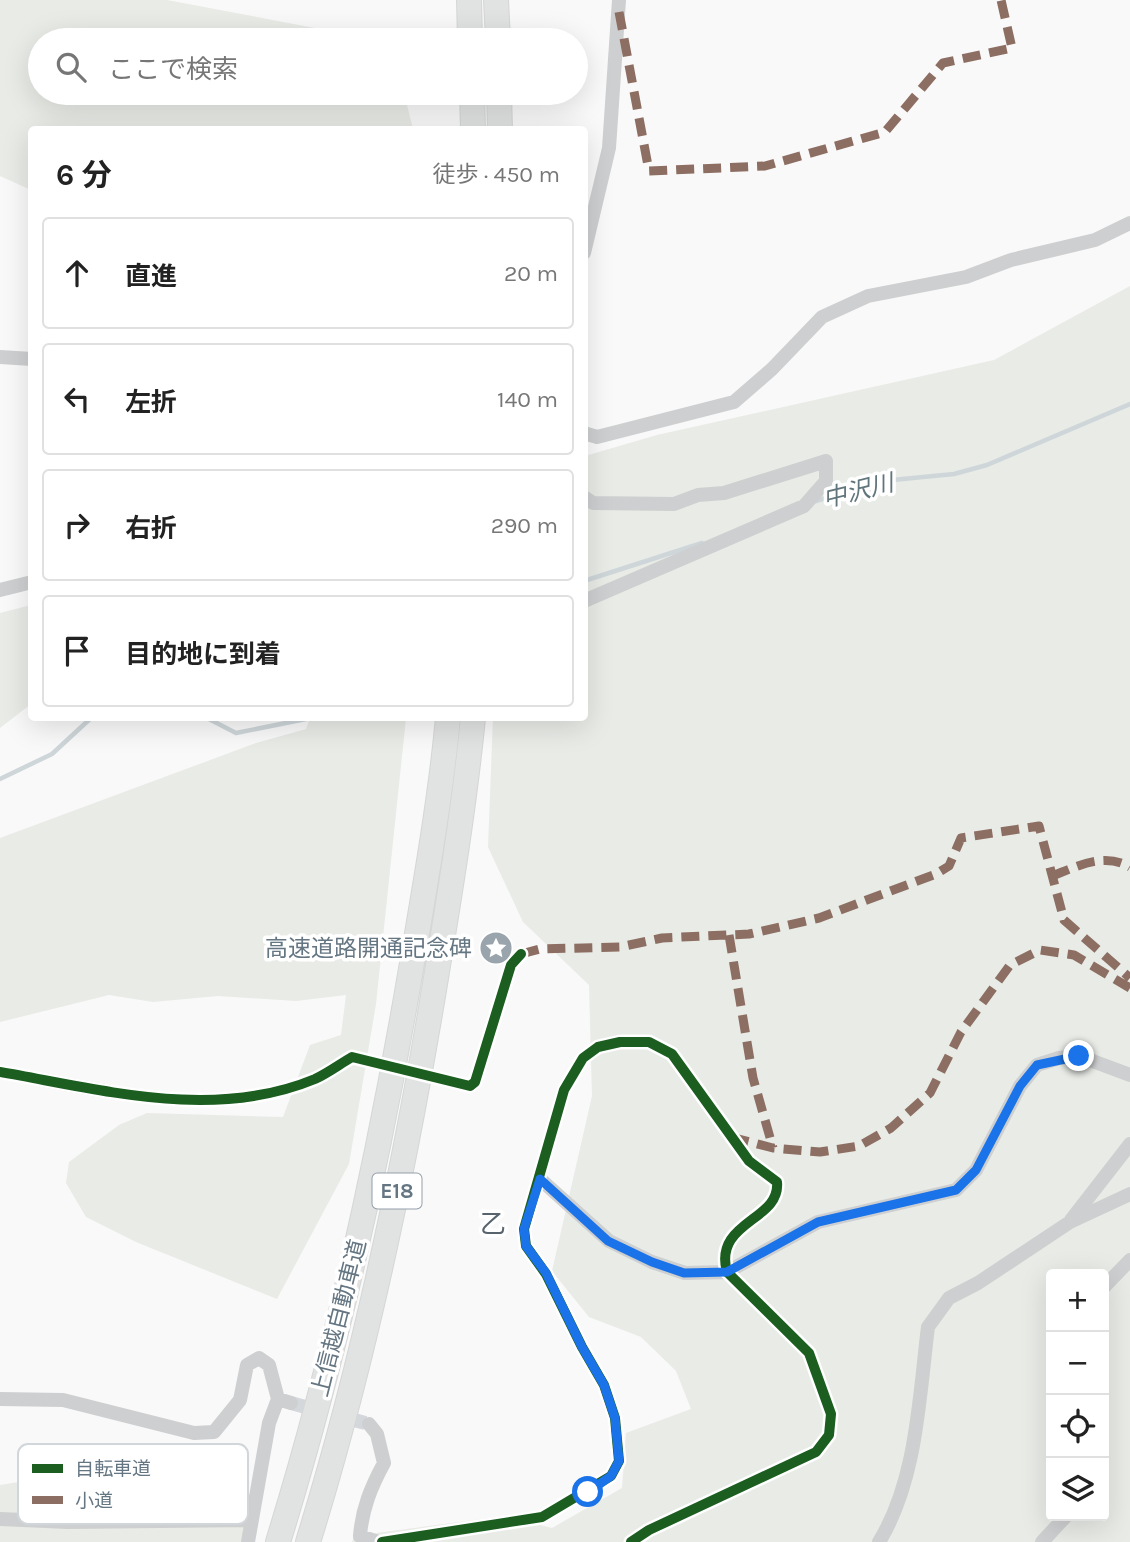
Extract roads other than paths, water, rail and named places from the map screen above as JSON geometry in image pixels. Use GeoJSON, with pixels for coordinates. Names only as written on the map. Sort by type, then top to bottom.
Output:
{"type":"FeatureCollection","features":[{"type":"Feature","properties":{"kind":"highway"},"geometry":{"type":"LineString","coordinates":[[469,0],[470,28]]}},
{"type":"Feature","properties":{"kind":"highway"},"geometry":{"type":"LineString","coordinates":[[496,0],[497,28]]}},
{"type":"Feature","properties":{"kind":"highway"},"geometry":{"type":"LineString","coordinates":[[472,105],[473,126]]}},
{"type":"Feature","properties":{"kind":"highway"},"geometry":{"type":"LineString","coordinates":[[499,105],[500,126]]}},
{"type":"Feature","properties":{"kind":"highway","name":"上信越自動車道"},"geometry":{"type":"LineString","coordinates":[[278,1542],[331,1355],[366,1209],[434,836],[448,721]]}},
{"type":"Feature","properties":{"kind":"highway","name":"上信越自動車道"},"geometry":{"type":"LineString","coordinates":[[308,1542],[358,1361],[393,1217],[460,835],[473,721]]}},
{"type":"Feature","properties":{"kind":"street"},"geometry":{"type":"LineString","coordinates":[[588,236],[609,148],[619,0]]}},
{"type":"Feature","properties":{"kind":"street"},"geometry":{"type":"LineString","coordinates":[[588,434],[597,437],[734,402],[822,317],[869,296],[966,277],[1011,260],[1056,252],[1095,240],[1130,223]]}},
{"type":"Feature","properties":{"kind":"street"},"geometry":{"type":"LineString","coordinates":[[0,357],[28,359]]}},
{"type":"Feature","properties":{"kind":"street"},"geometry":{"type":"LineString","coordinates":[[588,500],[593,503],[674,504],[698,495],[724,493],[826,461],[826,481],[804,506],[588,599]]}},
{"type":"Feature","properties":{"kind":"street"},"geometry":{"type":"LineString","coordinates":[[0,590],[28,583]]}},
{"type":"Feature","properties":{"kind":"street"},"geometry":{"type":"LineString","coordinates":[[0,1072],[103,1091],[211,1102],[251,1097],[316,1079],[352,1057],[470,1086],[474,1082],[511,965],[521,954]]}},
{"type":"Feature","properties":{"kind":"street"},"geometry":{"type":"LineString","coordinates":[[369,1424],[377,1434],[384,1463],[370,1489],[361,1519],[360,1536],[380,1542],[542,1517],[611,1476],[619,1461],[615,1418],[604,1385],[546,1273],[526,1246],[524,1229],[564,1090],[583,1058],[598,1047],[620,1042],[649,1042],[671,1054],[749,1161],[777,1182],[778,1192],[772,1203],[731,1236],[723,1258],[727,1272],[809,1353],[827,1395],[831,1414],[829,1435],[816,1452],[649,1530],[631,1542]]}},
{"type":"Feature","properties":{"kind":"street"},"geometry":{"type":"LineString","coordinates":[[540,1179],[608,1241],[652,1262],[684,1273],[727,1272],[818,1222],[956,1190],[976,1170],[1020,1086],[1037,1065],[1079,1056],[1130,1075]]}},
{"type":"Feature","properties":{"kind":"street"},"geometry":{"type":"LineString","coordinates":[[1070,1222],[1130,1144]]}},
{"type":"Feature","properties":{"kind":"street"},"geometry":{"type":"LineString","coordinates":[[879,1542],[891,1523],[908,1468],[928,1327],[948,1298],[978,1283],[1070,1222],[1130,1194]]}},
{"type":"Feature","properties":{"kind":"street"},"geometry":{"type":"LineString","coordinates":[[1109,1282],[1130,1259]]}},
{"type":"Feature","properties":{"kind":"street"},"geometry":{"type":"LineString","coordinates":[[0,1399],[62,1400],[194,1433],[214,1432],[240,1400],[247,1365],[259,1358],[269,1365],[285,1401],[270,1423],[247,1542]]}},
{"type":"Feature","properties":{"kind":"street"},"geometry":{"type":"LineString","coordinates":[[0,1519],[18,1520]]}},
{"type":"Feature","properties":{"kind":"street"},"geometry":{"type":"LineString","coordinates":[[248,1520],[252,1520]]}},
{"type":"Feature","properties":{"kind":"street"},"geometry":{"type":"LineString","coordinates":[[1042,1542],[1061,1521]]}},
{"type":"Feature","properties":{"kind":"waterway","name":"中沢川"},"geometry":{"type":"LineString","coordinates":[[816,501],[882,481],[954,474],[987,465],[1130,404]]}},
{"type":"Feature","properties":{"kind":"waterway","name":"中沢川"},"geometry":{"type":"LineString","coordinates":[[588,580],[702,543]]}},
{"type":"Feature","properties":{"kind":"waterway","name":"中沢川"},"geometry":{"type":"LineString","coordinates":[[0,779],[52,754],[88,721]]}},
{"type":"Feature","properties":{"kind":"waterway","name":"中沢川"},"geometry":{"type":"LineString","coordinates":[[213,721],[236,733],[296,721]]}},
{"type":"Feature","properties":{"kind":"tunnel"},"geometry":{"type":"LineString","coordinates":[[291,1403],[369,1424]]}},
{"type":"Feature","properties":{"kind":"place","name":"高速道路開通記念碑"},"geometry":{"type":"Point","coordinates":[496,948]}},
{"type":"Feature","properties":{"kind":"district","name":"乙"},"geometry":{"type":"Point","coordinates":[493,1224]}}]}
